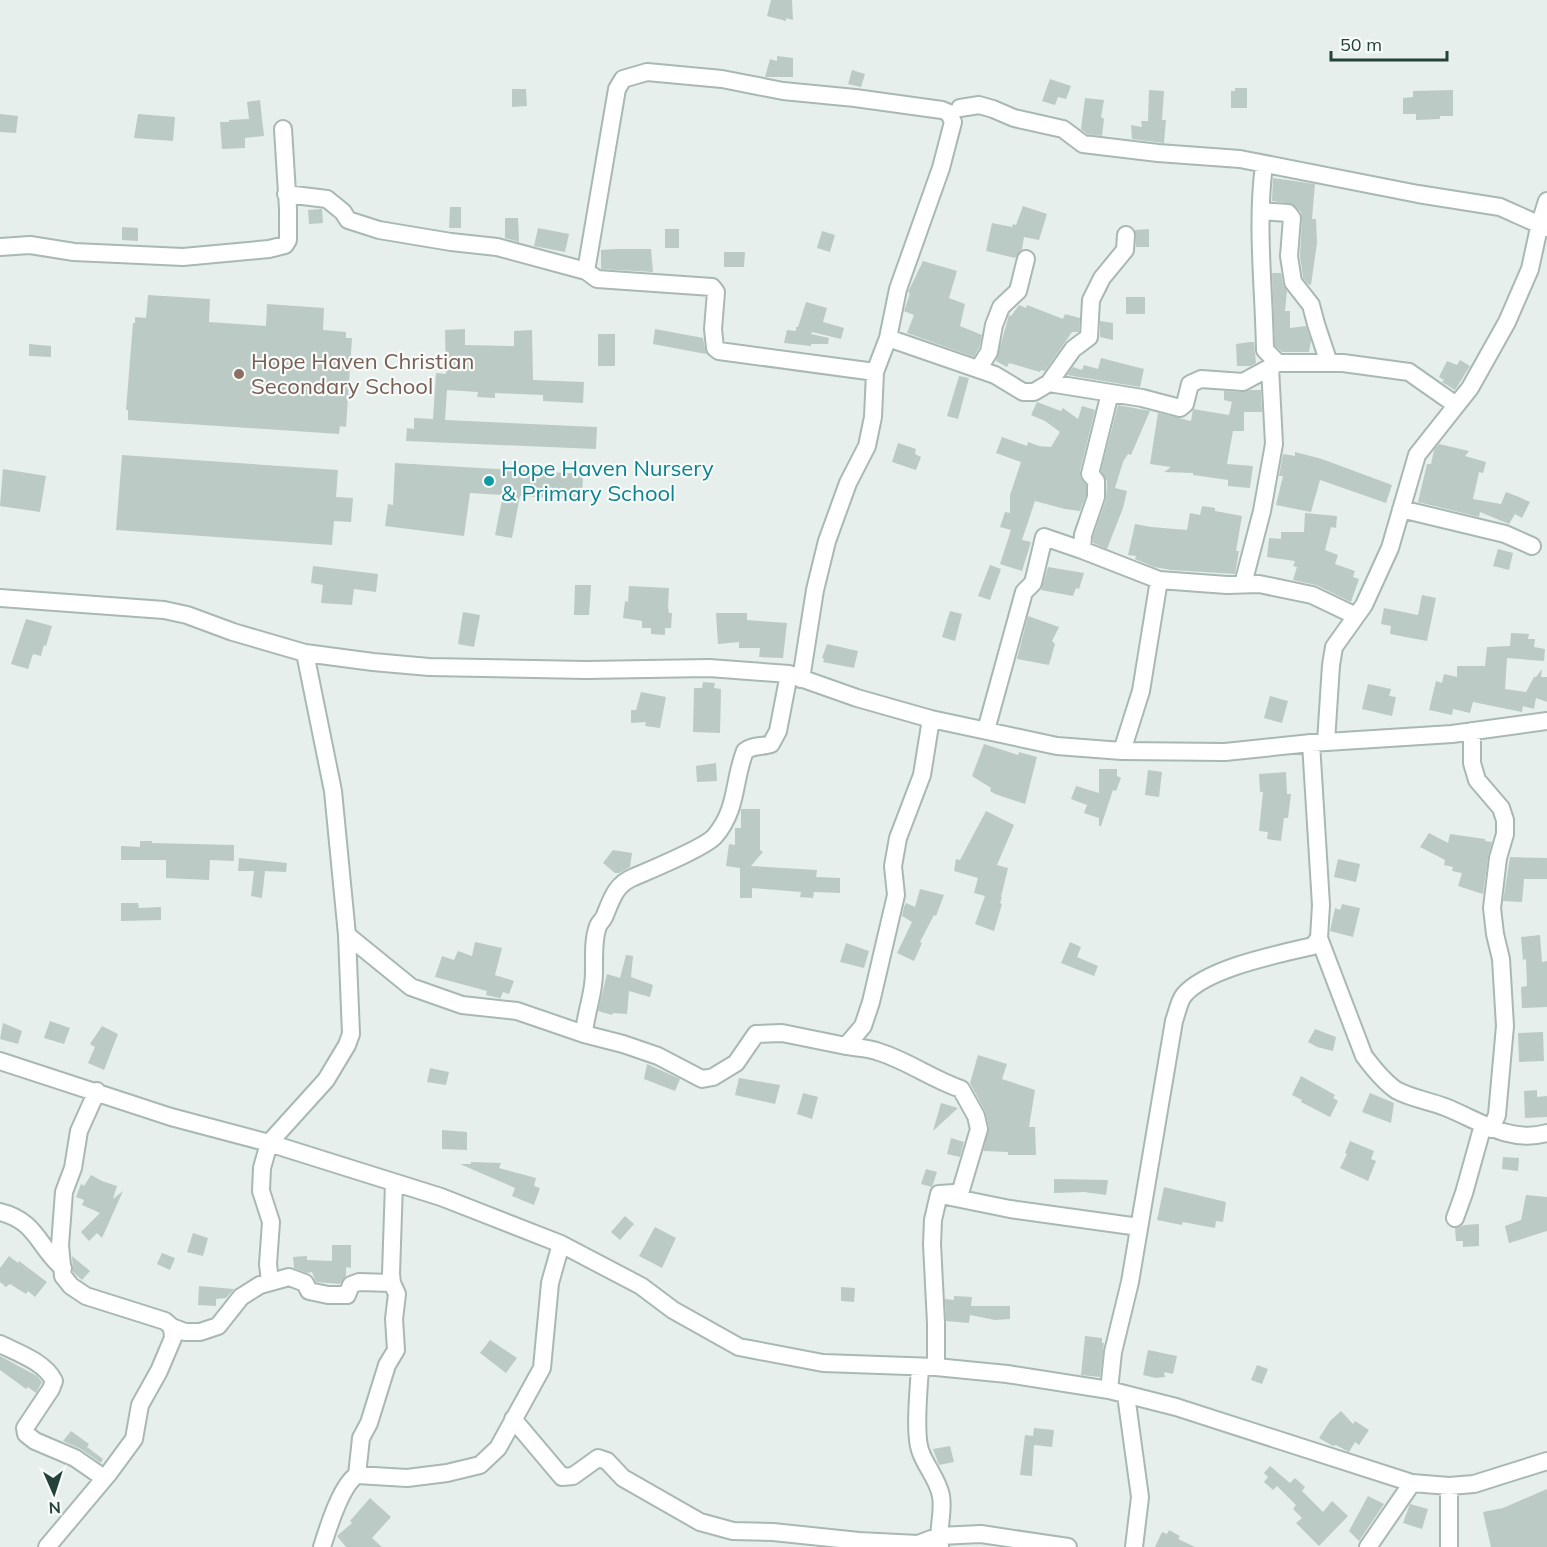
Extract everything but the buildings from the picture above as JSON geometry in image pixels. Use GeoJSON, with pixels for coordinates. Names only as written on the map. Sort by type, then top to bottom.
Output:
{"type":"FeatureCollection","features":[{"type":"Feature","properties":{"kind":"street"},"geometry":{"type":"LineString","coordinates":[[584,1034],[593,985],[593,961],[598,926],[605,917],[610,900],[619,885],[714,838],[729,816],[745,751],[750,747],[771,744],[778,731],[795,676],[827,541],[848,483],[867,446],[873,417],[875,372],[888,338],[898,289],[941,168],[953,122],[950,113],[855,98],[783,91],[722,79],[647,72],[623,79],[616,89],[586,271]]}},
{"type":"Feature","properties":{"kind":"street"},"geometry":{"type":"LineString","coordinates":[[960,108],[979,105],[1014,118],[1063,129],[1083,144],[1158,153],[1240,159],[1418,194],[1500,207],[1543,225]]}},
{"type":"Feature","properties":{"kind":"street"},"geometry":{"type":"LineString","coordinates":[[0,247],[30,245],[74,252],[183,256],[269,249],[285,244],[288,240],[282,129]]}},
{"type":"Feature","properties":{"kind":"street"},"geometry":{"type":"LineString","coordinates":[[1243,584],[1262,511],[1274,444],[1274,365],[1265,350],[1261,287],[1261,211],[1264,165]]}},
{"type":"Feature","properties":{"kind":"street"},"geometry":{"type":"LineString","coordinates":[[286,194],[327,199],[348,220],[379,230],[497,248],[586,271],[597,279],[711,287],[716,292],[713,329],[715,348],[719,351],[875,372]]}},
{"type":"Feature","properties":{"kind":"street"},"geometry":{"type":"LineString","coordinates":[[1547,201],[1543,225],[1530,269],[1507,322],[1470,388],[1416,455],[1390,548],[1364,605],[1334,647],[1318,743],[1321,904],[1319,938],[1364,1056],[1375,1071],[1397,1090],[1445,1107],[1487,1127],[1521,1135],[1536,1136],[1547,1133]]}},
{"type":"Feature","properties":{"kind":"street"},"geometry":{"type":"LineString","coordinates":[[1261,211],[1288,213],[1292,218],[1289,256],[1293,282],[1311,305],[1329,363]]}},
{"type":"Feature","properties":{"kind":"street"},"geometry":{"type":"LineString","coordinates":[[888,338],[979,368],[1023,392],[1034,392],[1049,383],[1073,349],[1089,337],[1092,300],[1102,279],[1125,250],[1126,235]]}},
{"type":"Feature","properties":{"kind":"street"},"geometry":{"type":"LineString","coordinates":[[979,368],[989,352],[994,325],[1001,307],[1018,291],[1026,259]]}},
{"type":"Feature","properties":{"kind":"street"},"geometry":{"type":"LineString","coordinates":[[1049,383],[1180,408],[1185,404],[1190,384],[1201,379],[1243,382],[1274,365],[1352,364],[1409,372],[1456,405]]}},
{"type":"Feature","properties":{"kind":"street"},"geometry":{"type":"LineString","coordinates":[[1082,550],[1083,535],[1096,497],[1096,481],[1090,474],[1110,393]]}},
{"type":"Feature","properties":{"kind":"street"},"geometry":{"type":"LineString","coordinates":[[1401,509],[1504,534],[1532,546]]}},
{"type":"Feature","properties":{"kind":"street"},"geometry":{"type":"LineString","coordinates":[[986,730],[1024,592],[1033,583],[1044,537],[1159,580],[1259,584],[1312,595],[1356,616]]}},
{"type":"Feature","properties":{"kind":"street"},"geometry":{"type":"LineString","coordinates":[[1122,750],[1141,691],[1159,580]]}},
{"type":"Feature","properties":{"kind":"street"},"geometry":{"type":"LineString","coordinates":[[0,598],[164,610],[187,615],[254,639],[305,653],[429,667],[628,670],[709,668],[795,676],[857,698],[931,719],[1057,746],[1225,752],[1472,731],[1547,721]]}},
{"type":"Feature","properties":{"kind":"street"},"geometry":{"type":"LineString","coordinates":[[270,1282],[268,1263],[271,1222],[261,1191],[262,1168],[269,1143],[327,1080],[351,1034],[347,935],[333,791],[305,653]]}},
{"type":"Feature","properties":{"kind":"street"},"geometry":{"type":"LineString","coordinates":[[846,1046],[863,1026],[871,1002],[896,895],[892,866],[898,838],[922,776],[931,719]]}},
{"type":"Feature","properties":{"kind":"street"},"geometry":{"type":"LineString","coordinates":[[1455,1218],[1487,1127],[1497,1115],[1505,1026],[1501,959],[1492,908],[1498,858],[1505,834],[1505,820],[1501,808],[1476,780],[1472,763],[1472,731]]}},
{"type":"Feature","properties":{"kind":"street"},"geometry":{"type":"LineString","coordinates":[[347,935],[411,987],[462,1005],[517,1011],[584,1034],[622,1044],[658,1056],[702,1079],[713,1077],[736,1063],[756,1034],[782,1034],[878,1051],[910,1065],[937,1081],[961,1089],[976,1116],[979,1129],[961,1190],[954,1194],[939,1194]]}},
{"type":"Feature","properties":{"kind":"street"},"geometry":{"type":"LineString","coordinates":[[1109,1390],[1113,1352],[1130,1282],[1174,1021],[1183,996],[1198,984],[1212,977],[1255,960],[1313,946],[1319,938]]}},
{"type":"Feature","properties":{"kind":"street"},"geometry":{"type":"LineString","coordinates":[[0,1061],[171,1117],[269,1143],[441,1197],[561,1244],[641,1286],[673,1310],[739,1347],[823,1363],[928,1367],[1007,1374],[1109,1390],[1187,1410],[1412,1483],[1449,1486],[1474,1485],[1547,1461]]}},
{"type":"Feature","properties":{"kind":"street"},"geometry":{"type":"LineString","coordinates":[[97,1091],[79,1131],[73,1168],[64,1192],[60,1245],[63,1276],[71,1286],[86,1296],[165,1321],[172,1327],[185,1332],[200,1332],[218,1326],[241,1297],[260,1285],[289,1277],[305,1283],[309,1291],[344,1296],[348,1295],[351,1285],[359,1282],[392,1283]]}},
{"type":"Feature","properties":{"kind":"street"},"geometry":{"type":"LineString","coordinates":[[357,1475],[361,1438],[369,1423],[387,1365],[396,1350],[394,1319],[397,1294],[392,1283],[394,1183]]}},
{"type":"Feature","properties":{"kind":"street"},"geometry":{"type":"LineString","coordinates":[[939,1194],[1010,1209],[1139,1227]]}},
{"type":"Feature","properties":{"kind":"street"},"geometry":{"type":"LineString","coordinates":[[939,1194],[933,1220],[932,1244],[936,1323],[918,1420],[920,1449],[940,1486],[942,1500],[940,1542]]}},
{"type":"Feature","properties":{"kind":"street"},"geometry":{"type":"LineString","coordinates":[[0,1212],[18,1218],[43,1242],[52,1259],[63,1268]]}},
{"type":"Feature","properties":{"kind":"street"},"geometry":{"type":"LineString","coordinates":[[322,1547],[332,1514],[352,1479],[357,1475],[407,1478],[447,1473],[480,1465],[498,1448],[542,1368],[550,1283],[561,1244]]}},
{"type":"Feature","properties":{"kind":"street"},"geometry":{"type":"LineString","coordinates":[[47,1547],[134,1439],[140,1405],[159,1371],[173,1338],[172,1327]]}},
{"type":"Feature","properties":{"kind":"street"},"geometry":{"type":"LineString","coordinates":[[0,1344],[38,1365],[51,1376],[54,1382],[25,1428],[26,1434],[35,1441],[75,1458],[104,1478]]}},
{"type":"Feature","properties":{"kind":"street"},"geometry":{"type":"LineString","coordinates":[[1126,1395],[1140,1497],[1134,1547]]}},
{"type":"Feature","properties":{"kind":"street"},"geometry":{"type":"LineString","coordinates":[[513,1419],[562,1477],[573,1476],[598,1458],[607,1461],[623,1478],[700,1522],[733,1531],[773,1532],[859,1541],[918,1544],[981,1534],[1068,1547]]}},
{"type":"Feature","properties":{"kind":"street"},"geometry":{"type":"LineString","coordinates":[[1368,1547],[1412,1483]]}},
{"type":"Feature","properties":{"kind":"street"},"geometry":{"type":"LineString","coordinates":[[1449,1486],[1449,1547]]}},
{"type":"Feature","properties":{"kind":"place","name":"Hope Haven Christian Secondary School"},"geometry":{"type":"Point","coordinates":[239,374]}},
{"type":"Feature","properties":{"kind":"place","name":"Hope Haven Nursery & Primary School"},"geometry":{"type":"Point","coordinates":[489,481]}}]}
